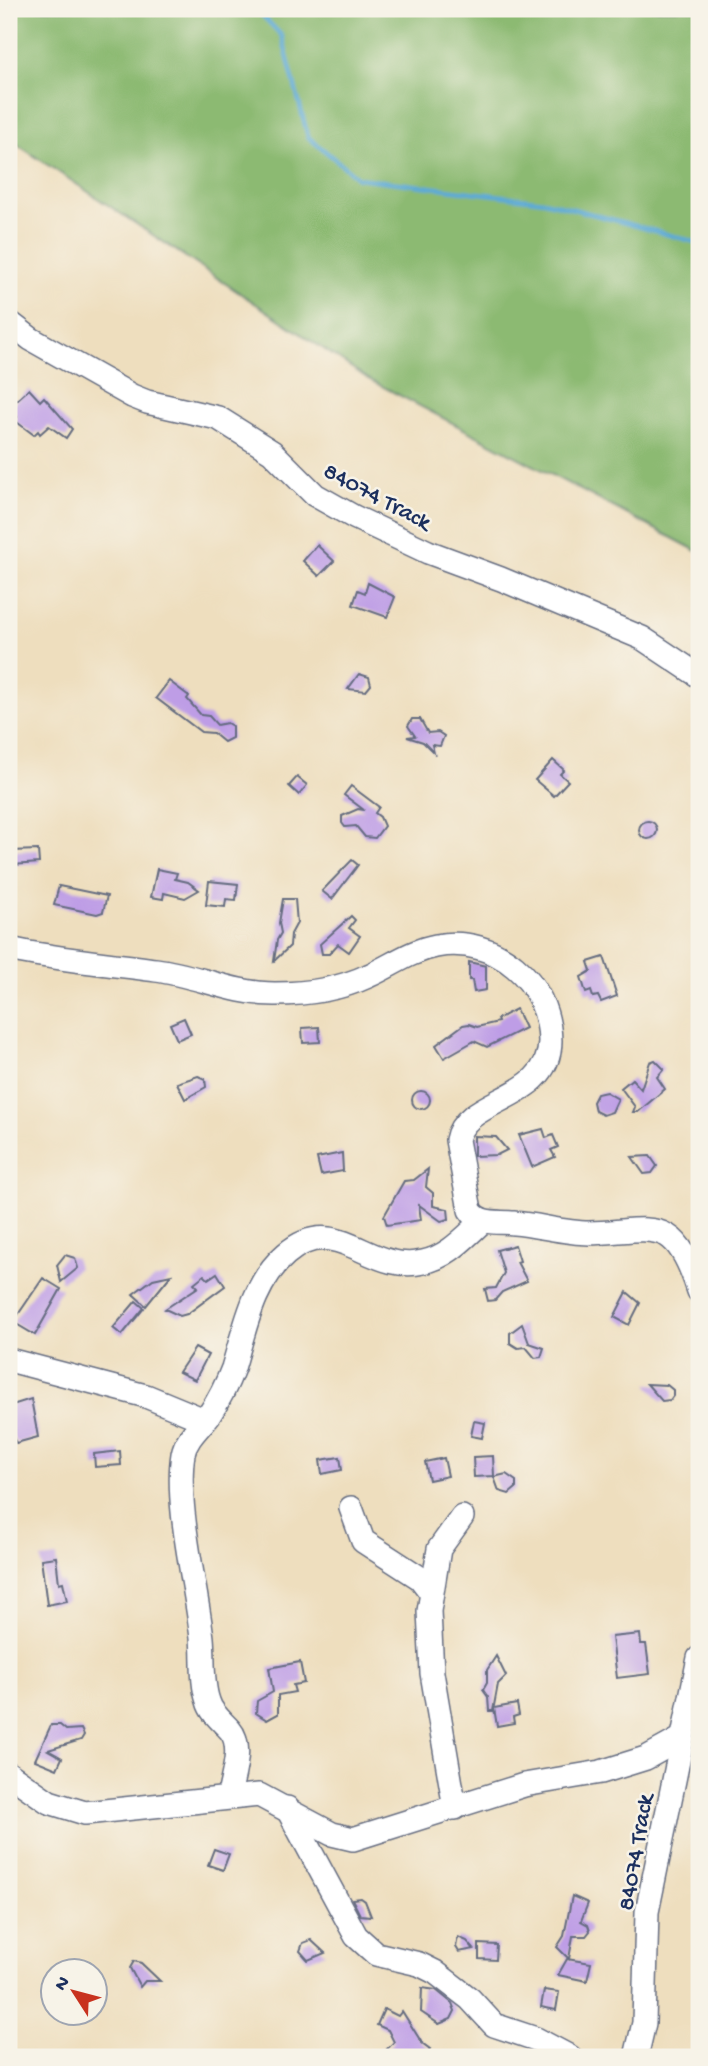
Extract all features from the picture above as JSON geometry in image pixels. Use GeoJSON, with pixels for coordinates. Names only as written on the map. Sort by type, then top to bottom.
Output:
{"type":"FeatureCollection","features":[{"type":"Feature","properties":{"kind":"street","name":"84074 Track"},"geometry":{"type":"LineString","coordinates":[[9,322],[31,339],[132,396],[218,418],[272,452],[315,495],[354,517],[428,552],[501,579],[642,638],[699,676]]}},
{"type":"Feature","properties":{"kind":"street"},"geometry":{"type":"LineString","coordinates":[[9,949],[77,962],[158,970],[232,989],[271,994],[312,994],[368,976],[398,960],[437,946],[470,947],[505,959],[528,976],[534,985],[542,1002],[550,1043],[542,1070],[523,1089],[473,1117],[460,1130],[457,1140],[468,1206],[473,1215],[483,1221],[589,1233],[630,1228],[656,1231],[683,1251],[699,1291]]}},
{"type":"Feature","properties":{"kind":"street"},"geometry":{"type":"LineString","coordinates":[[229,1796],[236,1742],[208,1702],[186,1530],[183,1453],[189,1439],[221,1395],[251,1308],[275,1266],[292,1249],[311,1238],[332,1238],[390,1263],[422,1262],[453,1248],[483,1221]]}},
{"type":"Feature","properties":{"kind":"street"},"geometry":{"type":"LineString","coordinates":[[9,1360],[146,1396],[204,1420]]}},
{"type":"Feature","properties":{"kind":"street"},"geometry":{"type":"LineString","coordinates":[[351,1508],[363,1541],[419,1578],[430,1591]]}},
{"type":"Feature","properties":{"kind":"street"},"geometry":{"type":"LineString","coordinates":[[456,1808],[432,1673],[430,1591],[439,1549],[462,1517]]}},
{"type":"Feature","properties":{"kind":"street","name":"84074 Track"},"geometry":{"type":"LineString","coordinates":[[636,2057],[644,2022],[647,1912],[699,1658]]}},
{"type":"Feature","properties":{"kind":"street"},"geometry":{"type":"LineString","coordinates":[[9,1774],[49,1802],[85,1813],[259,1795],[332,1834],[353,1839],[524,1785],[601,1772],[646,1758],[682,1738]]}},
{"type":"Feature","properties":{"kind":"street"},"geometry":{"type":"LineString","coordinates":[[287,1808],[356,1936],[368,1949],[390,1959],[426,1967],[471,1999],[494,2025],[536,2039],[570,2057]]}},
{"type":"Feature","properties":{"kind":"green space"},"geometry":{"type":"Polygon","coordinates":[[[9,9],[699,9],[699,552],[370,380],[9,139],[9,9]]]}},
{"type":"Feature","properties":{"kind":"building"},"geometry":{"type":"Polygon","coordinates":[[[29,389],[40,401],[44,397],[72,429],[66,438],[49,426],[40,434],[38,431],[34,435],[14,420],[17,417],[9,407],[29,389]]]}},
{"type":"Feature","properties":{"kind":"building"},"geometry":{"type":"Polygon","coordinates":[[[317,545],[334,561],[319,576],[303,561],[317,545]]]}},
{"type":"Feature","properties":{"kind":"building"},"geometry":{"type":"Polygon","coordinates":[[[368,583],[395,597],[387,617],[353,605],[358,590],[365,593],[368,583]]]}},
{"type":"Feature","properties":{"kind":"building"},"geometry":{"type":"Polygon","coordinates":[[[359,674],[369,677],[371,685],[366,691],[348,689],[359,674]]]}},
{"type":"Feature","properties":{"kind":"building"},"geometry":{"type":"Polygon","coordinates":[[[169,681],[189,696],[187,699],[201,715],[209,716],[217,725],[227,723],[232,726],[232,738],[224,742],[213,733],[201,732],[156,698],[169,681]]]}},
{"type":"Feature","properties":{"kind":"building"},"geometry":{"type":"Polygon","coordinates":[[[412,719],[420,719],[428,733],[438,732],[444,736],[440,746],[432,745],[434,753],[423,742],[407,737],[415,736],[408,726],[412,719]]]}},
{"type":"Feature","properties":{"kind":"building"},"geometry":{"type":"Polygon","coordinates":[[[553,760],[564,770],[560,774],[568,781],[554,796],[535,780],[553,760]]]}},
{"type":"Feature","properties":{"kind":"building"},"geometry":{"type":"Polygon","coordinates":[[[297,777],[307,785],[299,795],[289,786],[297,777]]]}},
{"type":"Feature","properties":{"kind":"building"},"geometry":{"type":"Polygon","coordinates":[[[351,786],[379,807],[375,813],[384,826],[375,838],[365,837],[356,826],[345,827],[342,823],[342,816],[358,809],[364,810],[344,795],[351,786]]]}},
{"type":"Feature","properties":{"kind":"building"},"geometry":{"type":"Polygon","coordinates":[[[644,821],[652,821],[657,830],[655,837],[644,839],[639,834],[639,826],[644,821]]]}},
{"type":"Feature","properties":{"kind":"building"},"geometry":{"type":"Polygon","coordinates":[[[38,850],[39,863],[12,865],[11,851],[38,850]]]}},
{"type":"Feature","properties":{"kind":"building"},"geometry":{"type":"Polygon","coordinates":[[[352,860],[358,865],[332,899],[322,891],[352,860]]]}},
{"type":"Feature","properties":{"kind":"building"},"geometry":{"type":"Polygon","coordinates":[[[157,869],[177,873],[175,879],[188,882],[199,890],[185,898],[164,893],[163,899],[151,897],[157,869]]]}},
{"type":"Feature","properties":{"kind":"building"},"geometry":{"type":"Polygon","coordinates":[[[209,881],[238,884],[236,900],[226,899],[225,907],[206,905],[209,881]]]}},
{"type":"Feature","properties":{"kind":"building"},"geometry":{"type":"Polygon","coordinates":[[[59,886],[107,896],[103,912],[97,914],[54,905],[59,886]]]}},
{"type":"Feature","properties":{"kind":"building"},"geometry":{"type":"Polygon","coordinates":[[[283,899],[295,899],[297,923],[291,934],[290,946],[274,961],[277,940],[281,933],[279,923],[283,899]]]}},
{"type":"Feature","properties":{"kind":"building"},"geometry":{"type":"Polygon","coordinates":[[[351,916],[355,920],[349,928],[360,936],[349,952],[338,944],[329,954],[322,954],[320,944],[351,916]]]}},
{"type":"Feature","properties":{"kind":"building"},"geometry":{"type":"Polygon","coordinates":[[[604,957],[617,996],[601,1002],[598,996],[593,997],[591,991],[586,993],[581,977],[591,971],[588,962],[604,957]]]}},
{"type":"Feature","properties":{"kind":"building"},"geometry":{"type":"Polygon","coordinates":[[[469,962],[486,966],[486,990],[474,992],[472,980],[469,980],[469,962]]]}},
{"type":"Feature","properties":{"kind":"building"},"geometry":{"type":"Polygon","coordinates":[[[516,1009],[525,1028],[487,1047],[474,1041],[444,1058],[436,1045],[463,1025],[477,1027],[498,1022],[497,1019],[516,1009]]]}},
{"type":"Feature","properties":{"kind":"building"},"geometry":{"type":"Polygon","coordinates":[[[184,1018],[191,1034],[177,1040],[170,1024],[184,1018]]]}},
{"type":"Feature","properties":{"kind":"building"},"geometry":{"type":"Polygon","coordinates":[[[319,1027],[320,1042],[303,1043],[302,1028],[319,1027]]]}},
{"type":"Feature","properties":{"kind":"building"},"geometry":{"type":"Polygon","coordinates":[[[655,1060],[664,1069],[657,1077],[665,1089],[638,1112],[633,1112],[635,1107],[621,1088],[632,1079],[641,1089],[650,1062],[655,1060]]]}},
{"type":"Feature","properties":{"kind":"building"},"geometry":{"type":"Polygon","coordinates":[[[198,1076],[205,1079],[206,1087],[185,1099],[177,1083],[198,1076]]]}},
{"type":"Feature","properties":{"kind":"building"},"geometry":{"type":"Polygon","coordinates":[[[421,1091],[427,1094],[430,1100],[427,1106],[421,1109],[415,1106],[412,1100],[415,1094],[421,1091]]]}},
{"type":"Feature","properties":{"kind":"building"},"geometry":{"type":"Polygon","coordinates":[[[606,1092],[618,1099],[612,1112],[603,1115],[595,1111],[593,1102],[597,1094],[606,1092]]]}},
{"type":"Feature","properties":{"kind":"building"},"geometry":{"type":"Polygon","coordinates":[[[543,1129],[546,1138],[553,1135],[558,1147],[551,1150],[555,1157],[532,1167],[519,1135],[543,1129]]]}},
{"type":"Feature","properties":{"kind":"building"},"geometry":{"type":"Polygon","coordinates":[[[474,1136],[496,1137],[507,1150],[497,1155],[474,1156],[474,1136]]]}},
{"type":"Feature","properties":{"kind":"building"},"geometry":{"type":"Polygon","coordinates":[[[342,1153],[343,1171],[321,1175],[317,1158],[342,1153]]]}},
{"type":"Feature","properties":{"kind":"building"},"geometry":{"type":"Polygon","coordinates":[[[650,1156],[657,1166],[652,1173],[644,1174],[632,1157],[650,1156]]]}},
{"type":"Feature","properties":{"kind":"building"},"geometry":{"type":"Polygon","coordinates":[[[428,1169],[426,1187],[433,1193],[433,1206],[448,1209],[449,1219],[441,1221],[419,1205],[421,1220],[387,1225],[384,1216],[404,1181],[414,1180],[428,1169]]]}},
{"type":"Feature","properties":{"kind":"building"},"geometry":{"type":"Polygon","coordinates":[[[515,1245],[520,1261],[517,1262],[527,1281],[502,1292],[495,1300],[488,1301],[485,1289],[496,1288],[504,1273],[497,1250],[515,1245]]]}},
{"type":"Feature","properties":{"kind":"building"},"geometry":{"type":"Polygon","coordinates":[[[65,1255],[75,1258],[78,1268],[61,1282],[57,1265],[65,1255]]]}},
{"type":"Feature","properties":{"kind":"building"},"geometry":{"type":"Polygon","coordinates":[[[217,1273],[225,1286],[187,1314],[180,1316],[165,1309],[198,1287],[194,1283],[204,1275],[208,1279],[217,1273]]]}},
{"type":"Feature","properties":{"kind":"building"},"geometry":{"type":"Polygon","coordinates":[[[171,1275],[146,1306],[133,1294],[153,1279],[171,1275]]]}},
{"type":"Feature","properties":{"kind":"building"},"geometry":{"type":"Polygon","coordinates":[[[43,1278],[61,1289],[35,1335],[13,1322],[43,1278]]]}},
{"type":"Feature","properties":{"kind":"building"},"geometry":{"type":"Polygon","coordinates":[[[627,1292],[640,1303],[629,1325],[614,1317],[627,1292]]]}},
{"type":"Feature","properties":{"kind":"building"},"geometry":{"type":"Polygon","coordinates":[[[136,1301],[144,1308],[122,1335],[113,1328],[136,1301]]]}},
{"type":"Feature","properties":{"kind":"building"},"geometry":{"type":"Polygon","coordinates":[[[522,1324],[529,1343],[544,1348],[541,1357],[535,1358],[526,1347],[518,1348],[510,1343],[510,1333],[522,1324]]]}},
{"type":"Feature","properties":{"kind":"building"},"geometry":{"type":"Polygon","coordinates":[[[195,1348],[208,1355],[195,1380],[179,1372],[195,1348]]]}},
{"type":"Feature","properties":{"kind":"building"},"geometry":{"type":"Polygon","coordinates":[[[647,1384],[667,1385],[673,1390],[673,1396],[670,1400],[662,1401],[647,1384]]]}},
{"type":"Feature","properties":{"kind":"building"},"geometry":{"type":"Polygon","coordinates":[[[31,1399],[38,1437],[16,1443],[9,1430],[9,1406],[31,1399]]]}},
{"type":"Feature","properties":{"kind":"building"},"geometry":{"type":"Polygon","coordinates":[[[474,1421],[485,1423],[482,1438],[471,1436],[474,1421]]]}},
{"type":"Feature","properties":{"kind":"building"},"geometry":{"type":"Polygon","coordinates":[[[120,1451],[121,1465],[95,1467],[94,1454],[120,1451]]]}},
{"type":"Feature","properties":{"kind":"building"},"geometry":{"type":"Polygon","coordinates":[[[493,1456],[494,1476],[474,1477],[473,1457],[493,1456]]]}},
{"type":"Feature","properties":{"kind":"building"},"geometry":{"type":"Polygon","coordinates":[[[340,1457],[342,1470],[322,1474],[320,1460],[340,1457]]]}},
{"type":"Feature","properties":{"kind":"building"},"geometry":{"type":"Polygon","coordinates":[[[444,1458],[448,1476],[429,1480],[425,1462],[444,1458]]]}},
{"type":"Feature","properties":{"kind":"building"},"geometry":{"type":"Polygon","coordinates":[[[506,1474],[516,1481],[516,1488],[509,1494],[499,1491],[494,1477],[506,1474]]]}},
{"type":"Feature","properties":{"kind":"building"},"geometry":{"type":"Polygon","coordinates":[[[56,1557],[59,1583],[63,1582],[67,1601],[47,1605],[41,1559],[56,1557]]]}},
{"type":"Feature","properties":{"kind":"building"},"geometry":{"type":"Polygon","coordinates":[[[640,1634],[641,1644],[646,1644],[650,1674],[617,1678],[612,1637],[640,1634]]]}},
{"type":"Feature","properties":{"kind":"building"},"geometry":{"type":"Polygon","coordinates":[[[496,1656],[506,1676],[498,1684],[493,1711],[489,1711],[488,1697],[483,1690],[487,1683],[487,1670],[496,1656]]]}},
{"type":"Feature","properties":{"kind":"building"},"geometry":{"type":"Polygon","coordinates":[[[300,1662],[304,1683],[293,1685],[295,1692],[278,1695],[278,1714],[267,1720],[256,1713],[257,1701],[273,1692],[269,1668],[300,1662]]]}},
{"type":"Feature","properties":{"kind":"building"},"geometry":{"type":"Polygon","coordinates":[[[517,1704],[519,1715],[513,1717],[514,1723],[497,1726],[494,1708],[517,1704]]]}},
{"type":"Feature","properties":{"kind":"building"},"geometry":{"type":"Polygon","coordinates":[[[51,1725],[60,1725],[66,1730],[81,1729],[84,1735],[81,1740],[48,1750],[62,1758],[57,1769],[35,1760],[51,1725]]]}},
{"type":"Feature","properties":{"kind":"building"},"geometry":{"type":"Polygon","coordinates":[[[214,1849],[229,1854],[223,1870],[208,1865],[214,1849]]]}},
{"type":"Feature","properties":{"kind":"building"},"geometry":{"type":"Polygon","coordinates":[[[572,1896],[588,1903],[581,1921],[588,1925],[590,1931],[586,1936],[573,1936],[569,1959],[557,1947],[564,1936],[572,1896]]]}},
{"type":"Feature","properties":{"kind":"building"},"geometry":{"type":"Polygon","coordinates":[[[361,1898],[371,1916],[360,1915],[352,1899],[361,1898]]]}},
{"type":"Feature","properties":{"kind":"building"},"geometry":{"type":"Polygon","coordinates":[[[458,1937],[467,1941],[474,1949],[459,1952],[456,1947],[458,1937]]]}},
{"type":"Feature","properties":{"kind":"building"},"geometry":{"type":"Polygon","coordinates":[[[311,1940],[325,1953],[308,1960],[300,1951],[303,1943],[311,1940]]]}},
{"type":"Feature","properties":{"kind":"building"},"geometry":{"type":"Polygon","coordinates":[[[479,1944],[497,1945],[496,1960],[479,1959],[479,1944]]]}},
{"type":"Feature","properties":{"kind":"building"},"geometry":{"type":"Polygon","coordinates":[[[567,1959],[591,1963],[587,1981],[558,1975],[567,1959]]]}},
{"type":"Feature","properties":{"kind":"building"},"geometry":{"type":"Polygon","coordinates":[[[134,1961],[141,1963],[160,1981],[145,1981],[140,1987],[130,1968],[134,1961]]]}},
{"type":"Feature","properties":{"kind":"building"},"geometry":{"type":"Polygon","coordinates":[[[422,1988],[436,1990],[452,2003],[455,2011],[451,2019],[439,2024],[421,2012],[422,1988]]]}},
{"type":"Feature","properties":{"kind":"building"},"geometry":{"type":"Polygon","coordinates":[[[544,1990],[559,1992],[556,2010],[541,2007],[544,1990]]]}},
{"type":"Feature","properties":{"kind":"building"},"geometry":{"type":"Polygon","coordinates":[[[384,2009],[398,2016],[402,2011],[422,2043],[430,2049],[424,2057],[396,2057],[387,2049],[394,2042],[388,2030],[377,2025],[384,2009]]]}},
{"type":"Feature","properties":{"kind":"waterway"},"geometry":{"type":"LineString","coordinates":[[256,9],[282,36],[308,137],[358,178],[544,201],[699,243]]}}]}
